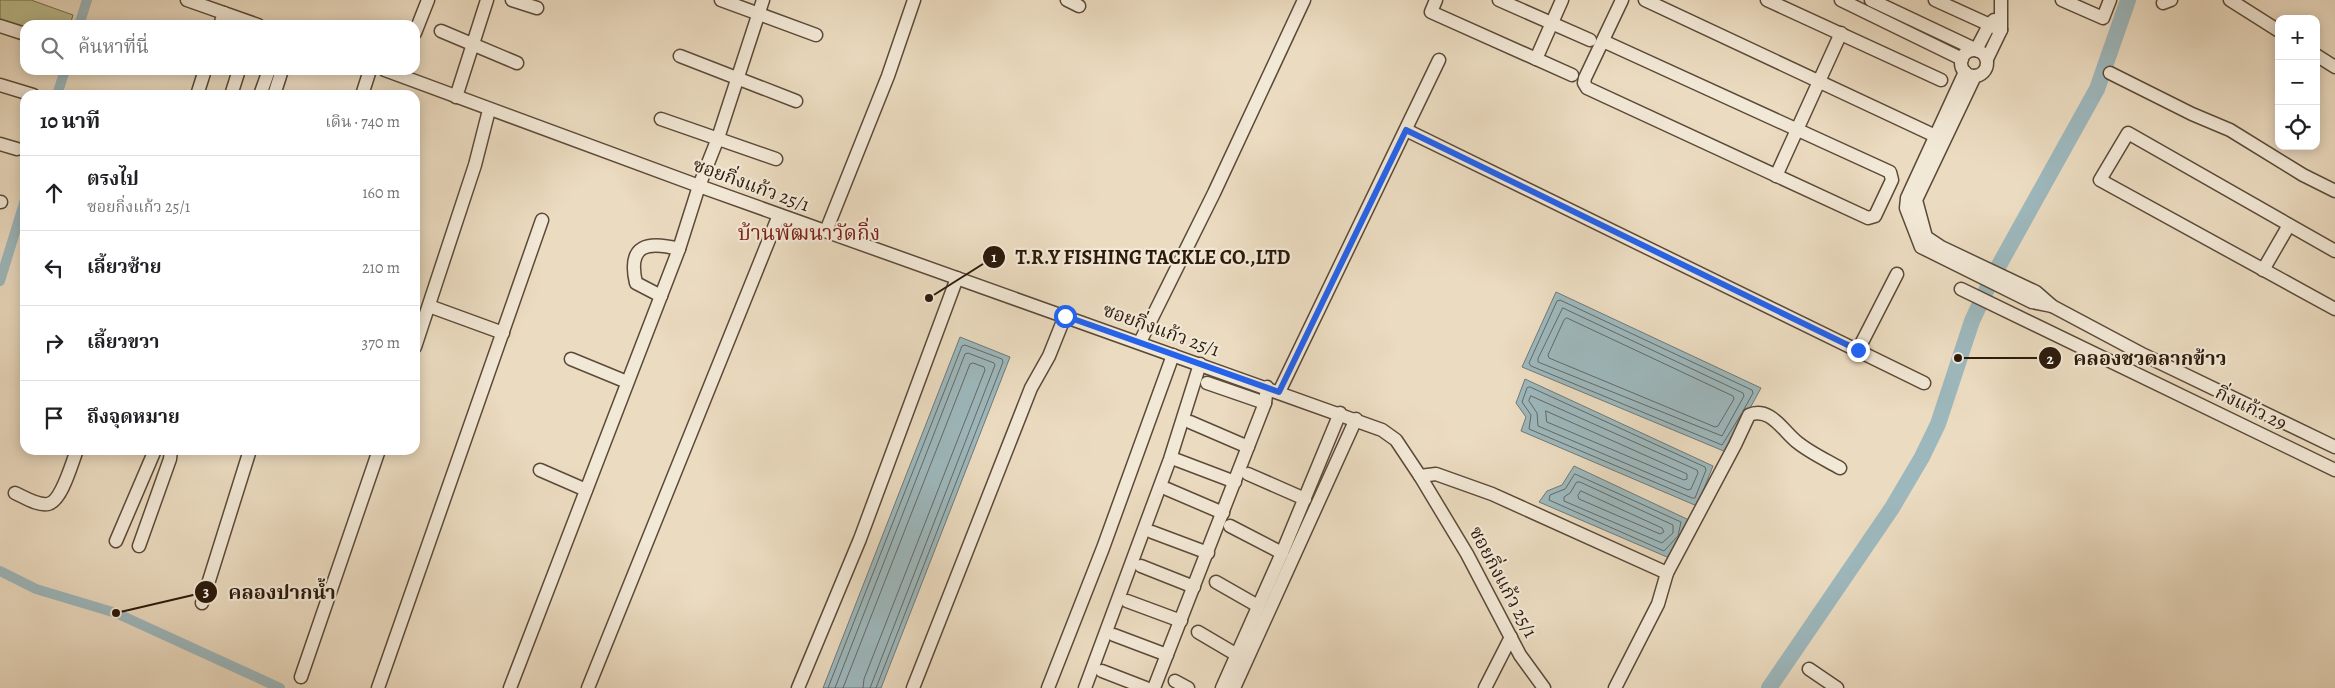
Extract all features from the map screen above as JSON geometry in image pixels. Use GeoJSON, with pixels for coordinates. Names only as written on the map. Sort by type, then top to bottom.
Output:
{"type":"FeatureCollection","features":[{"type":"Feature","properties":{"kind":"street"},"geometry":{"type":"LineString","coordinates":[[188,0],[222,19]]}},
{"type":"Feature","properties":{"kind":"street"},"geometry":{"type":"LineString","coordinates":[[420,21],[428,0]]}},
{"type":"Feature","properties":{"kind":"street"},"geometry":{"type":"LineString","coordinates":[[456,97],[487,0]]}},
{"type":"Feature","properties":{"kind":"street"},"geometry":{"type":"LineString","coordinates":[[512,0],[537,8]]}},
{"type":"Feature","properties":{"kind":"street"},"geometry":{"type":"LineString","coordinates":[[721,0],[816,35]]}},
{"type":"Feature","properties":{"kind":"street"},"geometry":{"type":"LineString","coordinates":[[510,688],[679,249],[763,0]]}},
{"type":"Feature","properties":{"kind":"street"},"geometry":{"type":"LineString","coordinates":[[826,231],[888,76],[914,0]]}},
{"type":"Feature","properties":{"kind":"street"},"geometry":{"type":"LineString","coordinates":[[1066,0],[1079,6]]}},
{"type":"Feature","properties":{"kind":"street"},"geometry":{"type":"LineString","coordinates":[[1140,342],[1214,193],[1304,0]]}},
{"type":"Feature","properties":{"kind":"street"},"geometry":{"type":"LineString","coordinates":[[1436,0],[1431,12],[1572,75]]}},
{"type":"Feature","properties":{"kind":"street"},"geometry":{"type":"LineString","coordinates":[[1499,0],[1590,40]]}},
{"type":"Feature","properties":{"kind":"street"},"geometry":{"type":"LineString","coordinates":[[1536,59],[1562,0]]}},
{"type":"Feature","properties":{"kind":"street"},"geometry":{"type":"LineString","coordinates":[[1603,41],[1890,172],[1892,180],[1875,216],[1868,218],[1587,88],[1584,84],[1585,78],[1622,0]]}},
{"type":"Feature","properties":{"kind":"street"},"geometry":{"type":"LineString","coordinates":[[1645,0],[1940,138]]}},
{"type":"Feature","properties":{"kind":"street"},"geometry":{"type":"LineString","coordinates":[[1767,0],[1941,80]]}},
{"type":"Feature","properties":{"kind":"street"},"geometry":{"type":"LineString","coordinates":[[1841,0],[1856,3],[1962,59]]}},
{"type":"Feature","properties":{"kind":"street"},"geometry":{"type":"LineString","coordinates":[[1872,0],[1981,53]]}},
{"type":"Feature","properties":{"kind":"street"},"geometry":{"type":"LineString","coordinates":[[1935,0],[1995,27]]}},
{"type":"Feature","properties":{"kind":"street"},"geometry":{"type":"LineString","coordinates":[[1981,53],[1969,52],[1962,59],[1962,66],[1970,74],[1981,74],[1986,69],[1981,53],[2001,14],[2001,0]]}},
{"type":"Feature","properties":{"kind":"street"},"geometry":{"type":"LineString","coordinates":[[2062,0],[2102,18],[2110,0]]}},
{"type":"Feature","properties":{"kind":"street"},"geometry":{"type":"LineString","coordinates":[[2230,0],[2275,28]]}},
{"type":"Feature","properties":{"kind":"street"},"geometry":{"type":"LineString","coordinates":[[0,26],[20,32]]}},
{"type":"Feature","properties":{"kind":"street"},"geometry":{"type":"LineString","coordinates":[[441,31],[517,63]]}},
{"type":"Feature","properties":{"kind":"street"},"geometry":{"type":"LineString","coordinates":[[1776,176],[1840,33]]}},
{"type":"Feature","properties":{"kind":"street"},"geometry":{"type":"LineString","coordinates":[[680,56],[796,101]]}},
{"type":"Feature","properties":{"kind":"street"},"geometry":{"type":"LineString","coordinates":[[2320,58],[2335,67]]}},
{"type":"Feature","properties":{"kind":"street"},"geometry":{"type":"LineString","coordinates":[[1154,688],[1265,403],[1406,130],[1439,60]]}},
{"type":"Feature","properties":{"kind":"street"},"geometry":{"type":"LineString","coordinates":[[2110,73],[2192,114],[2230,130],[2303,175],[2335,191]]}},
{"type":"Feature","properties":{"kind":"street"},"geometry":{"type":"LineString","coordinates":[[1970,74],[1940,138],[1906,203],[1918,242],[1926,250],[1939,251],[2001,281],[2036,292],[2052,306],[2144,355],[2335,447]]}},
{"type":"Feature","properties":{"kind":"street"},"geometry":{"type":"LineString","coordinates":[[199,90],[203,75]]}},
{"type":"Feature","properties":{"kind":"street"},"geometry":{"type":"LineString","coordinates":[[233,90],[237,75]]}},
{"type":"Feature","properties":{"kind":"street"},"geometry":{"type":"LineString","coordinates":[[262,90],[267,75]]}},
{"type":"Feature","properties":{"kind":"street"},"geometry":{"type":"LineString","coordinates":[[276,90],[280,75]]}},
{"type":"Feature","properties":{"kind":"street"},"geometry":{"type":"LineString","coordinates":[[284,90],[288,75]]}},
{"type":"Feature","properties":{"kind":"street"},"geometry":{"type":"LineString","coordinates":[[364,90],[368,75]]}},
{"type":"Feature","properties":{"kind":"street","name":"ซอยกิ่งแก้ว 25/1"},"geometry":{"type":"LineString","coordinates":[[407,75],[489,110],[1340,413],[1382,430],[1396,440],[1420,476],[1467,554],[1520,655],[1544,688]]}},
{"type":"Feature","properties":{"kind":"street"},"geometry":{"type":"LineString","coordinates":[[0,85],[20,91]]}},
{"type":"Feature","properties":{"kind":"street"},"geometry":{"type":"LineString","coordinates":[[420,332],[475,165],[489,110]]}},
{"type":"Feature","properties":{"kind":"street"},"geometry":{"type":"LineString","coordinates":[[661,119],[776,159]]}},
{"type":"Feature","properties":{"kind":"street"},"geometry":{"type":"LineString","coordinates":[[1406,130],[1924,383]]}},
{"type":"Feature","properties":{"kind":"street"},"geometry":{"type":"LineString","coordinates":[[2335,251],[2128,133],[2100,180],[2335,309]]}},
{"type":"Feature","properties":{"kind":"street"},"geometry":{"type":"LineString","coordinates":[[0,144],[17,149]]}},
{"type":"Feature","properties":{"kind":"street"},"geometry":{"type":"LineString","coordinates":[[588,688],[780,215]]}},
{"type":"Feature","properties":{"kind":"street"},"geometry":{"type":"LineString","coordinates":[[378,688],[542,220]]}},
{"type":"Feature","properties":{"kind":"street"},"geometry":{"type":"LineString","coordinates":[[2262,270],[2289,225]]}},
{"type":"Feature","properties":{"kind":"street"},"geometry":{"type":"LineString","coordinates":[[661,296],[636,283],[634,273],[637,254],[641,248],[650,244],[660,244],[679,249]]}},
{"type":"Feature","properties":{"kind":"street"},"geometry":{"type":"LineString","coordinates":[[1858,350],[1896,274]]}},
{"type":"Feature","properties":{"kind":"street"},"geometry":{"type":"LineString","coordinates":[[798,688],[860,539],[957,278]]}},
{"type":"Feature","properties":{"kind":"street","name":"กิ่งแก้ว 29"},"geometry":{"type":"LineString","coordinates":[[1963,290],[2335,470]]}},
{"type":"Feature","properties":{"kind":"street"},"geometry":{"type":"LineString","coordinates":[[429,306],[503,333]]}},
{"type":"Feature","properties":{"kind":"street"},"geometry":{"type":"LineString","coordinates":[[913,688],[1031,388],[1049,356],[1065,316]]}},
{"type":"Feature","properties":{"kind":"street"},"geometry":{"type":"LineString","coordinates":[[1048,688],[1103,548],[1173,355]]}},
{"type":"Feature","properties":{"kind":"street"},"geometry":{"type":"LineString","coordinates":[[571,360],[627,382]]}},
{"type":"Feature","properties":{"kind":"street"},"geometry":{"type":"LineString","coordinates":[[1085,688],[1161,486],[1200,364]]}},
{"type":"Feature","properties":{"kind":"street"},"geometry":{"type":"LineString","coordinates":[[1208,384],[1265,403]]}},
{"type":"Feature","properties":{"kind":"street"},"geometry":{"type":"LineString","coordinates":[[1222,688],[1282,553],[1340,413]]}},
{"type":"Feature","properties":{"kind":"street"},"geometry":{"type":"LineString","coordinates":[[1614,688],[1658,604],[1667,572],[1736,446],[1750,415],[1762,413],[1773,418],[1796,442],[1840,468]]}},
{"type":"Feature","properties":{"kind":"street"},"geometry":{"type":"LineString","coordinates":[[1234,688],[1356,419]]}},
{"type":"Feature","properties":{"kind":"street"},"geometry":{"type":"LineString","coordinates":[[1190,422],[1248,447]]}},
{"type":"Feature","properties":{"kind":"street"},"geometry":{"type":"LineString","coordinates":[[15,493],[38,502],[49,504],[53,502],[62,488],[75,455]]}},
{"type":"Feature","properties":{"kind":"street"},"geometry":{"type":"LineString","coordinates":[[116,541],[153,455]]}},
{"type":"Feature","properties":{"kind":"street"},"geometry":{"type":"LineString","coordinates":[[139,546],[170,455]]}},
{"type":"Feature","properties":{"kind":"street"},"geometry":{"type":"LineString","coordinates":[[202,603],[248,455]]}},
{"type":"Feature","properties":{"kind":"street"},"geometry":{"type":"LineString","coordinates":[[301,677],[377,455]]}},
{"type":"Feature","properties":{"kind":"street"},"geometry":{"type":"LineString","coordinates":[[1177,460],[1235,482]]}},
{"type":"Feature","properties":{"kind":"street"},"geometry":{"type":"LineString","coordinates":[[540,470],[586,490]]}},
{"type":"Feature","properties":{"kind":"street"},"geometry":{"type":"LineString","coordinates":[[1248,474],[1305,499]]}},
{"type":"Feature","properties":{"kind":"street"},"geometry":{"type":"LineString","coordinates":[[1420,476],[1436,474],[1492,494],[1667,572]]}},
{"type":"Feature","properties":{"kind":"street"},"geometry":{"type":"LineString","coordinates":[[1166,490],[1223,513]]}},
{"type":"Feature","properties":{"kind":"street"},"geometry":{"type":"LineString","coordinates":[[1230,526],[1282,553]]}},
{"type":"Feature","properties":{"kind":"street"},"geometry":{"type":"LineString","coordinates":[[1152,532],[1208,553]]}},
{"type":"Feature","properties":{"kind":"street"},"geometry":{"type":"LineString","coordinates":[[1141,566],[1194,586]]}},
{"type":"Feature","properties":{"kind":"street"},"geometry":{"type":"LineString","coordinates":[[1216,582],[1258,606]]}},
{"type":"Feature","properties":{"kind":"street"},"geometry":{"type":"LineString","coordinates":[[1127,601],[1181,621]]}},
{"type":"Feature","properties":{"kind":"street"},"geometry":{"type":"LineString","coordinates":[[1198,632],[1237,655]]}},
{"type":"Feature","properties":{"kind":"street"},"geometry":{"type":"LineString","coordinates":[[1114,635],[1167,655]]}},
{"type":"Feature","properties":{"kind":"street"},"geometry":{"type":"LineString","coordinates":[[1485,688],[1511,637]]}},
{"type":"Feature","properties":{"kind":"street"},"geometry":{"type":"LineString","coordinates":[[1809,669],[1837,688]]}},
{"type":"Feature","properties":{"kind":"street"},"geometry":{"type":"LineString","coordinates":[[1102,671],[1146,688]]}},
{"type":"Feature","properties":{"kind":"street"},"geometry":{"type":"LineString","coordinates":[[1175,681],[1188,688]]}},
{"type":"Feature","properties":{"kind":"green space"},"geometry":{"type":"Polygon","coordinates":[[[0,0],[31,0],[73,15],[72,20],[20,20],[20,25],[0,19],[0,0]]]}},
{"type":"Feature","properties":{"kind":"water"},"geometry":{"type":"Polygon","coordinates":[[[1556,292],[1761,388],[1726,452],[1522,367],[1556,292]]]}},
{"type":"Feature","properties":{"kind":"water"},"geometry":{"type":"Polygon","coordinates":[[[960,337],[1010,357],[881,688],[823,688],[960,337]]]}},
{"type":"Feature","properties":{"kind":"water"},"geometry":{"type":"Polygon","coordinates":[[[1525,379],[1713,466],[1697,506],[1521,431],[1526,417],[1516,403],[1525,379]]]}},
{"type":"Feature","properties":{"kind":"water"},"geometry":{"type":"Polygon","coordinates":[[[1574,466],[1689,520],[1683,538],[1667,557],[1539,502],[1547,491],[1562,485],[1574,466]]]}},
{"type":"Feature","properties":{"kind":"waterway"},"geometry":{"type":"LineString","coordinates":[[81,20],[87,0]]}},
{"type":"Feature","properties":{"kind":"waterway"},"geometry":{"type":"LineString","coordinates":[[1769,688],[1892,508],[1922,457],[1938,424],[1972,321],[1993,276],[2097,89],[2128,0]]}},
{"type":"Feature","properties":{"kind":"waterway"},"geometry":{"type":"LineString","coordinates":[[59,90],[63,75]]}},
{"type":"Feature","properties":{"kind":"waterway"},"geometry":{"type":"LineString","coordinates":[[0,281],[20,216]]}},
{"type":"Feature","properties":{"kind":"waterway"},"geometry":{"type":"LineString","coordinates":[[0,571],[36,589],[116,613],[280,688]]}},
{"type":"Feature","properties":{"kind":"place","name":"T.R.Y FISHING TACKLE CO.,LTD"},"geometry":{"type":"Point","coordinates":[929,298]}},
{"type":"Feature","properties":{"kind":"place","name":"คลองชวดลากข้าว"},"geometry":{"type":"Point","coordinates":[1958,358]}},
{"type":"Feature","properties":{"kind":"place","name":"คลองปากน้ำ"},"geometry":{"type":"Point","coordinates":[116,613]}},
{"type":"Feature","properties":{"kind":"district","name":"บ้านพัฒนาวัดกิ่ง"},"geometry":{"type":"Point","coordinates":[809,233]}},
{"type":"Feature","properties":{"kind":"route"},"geometry":{"type":"LineString","coordinates":[[1065,316],[1279,392],[1406,130],[1858,350]]}}]}
